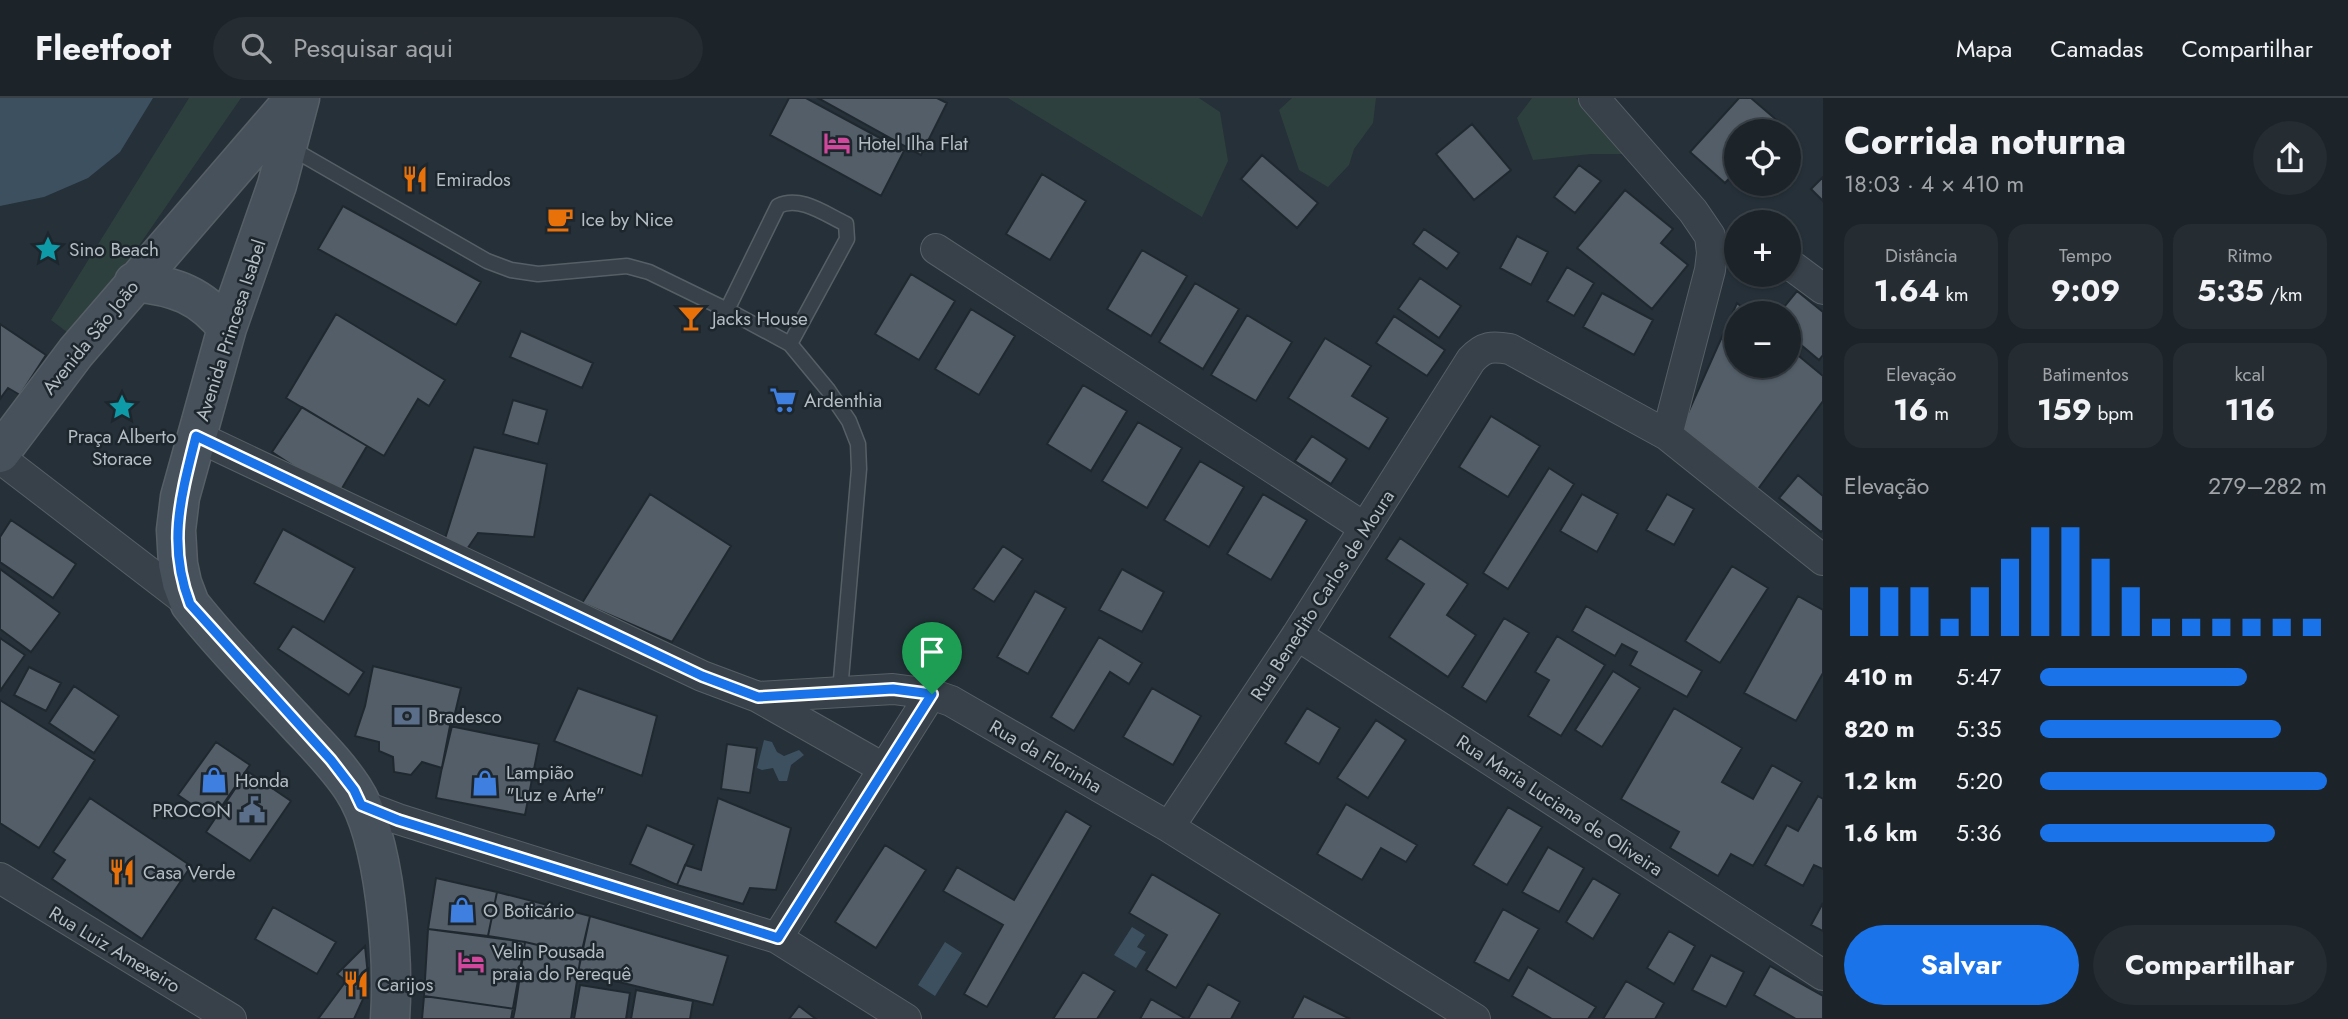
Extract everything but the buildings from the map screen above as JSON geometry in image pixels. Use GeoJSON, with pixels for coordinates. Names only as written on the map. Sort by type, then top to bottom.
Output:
{"type":"FeatureCollection","features":[{"type":"Feature","properties":{"kind":"main road","name":"Avenida Princesa Isabel"},"geometry":{"type":"LineString","coordinates":[[297,98],[288,146],[270,207],[227,328],[180,497],[176,530],[178,564],[190,604],[331,760],[354,790],[361,805],[374,846],[385,898],[390,950],[390,1019]]}},
{"type":"Feature","properties":{"kind":"main road","name":"Avenida São João"},"geometry":{"type":"LineString","coordinates":[[0,455],[76,352],[134,282],[297,98]]}},
{"type":"Feature","properties":{"kind":"main road"},"geometry":{"type":"LineString","coordinates":[[134,282],[160,284],[189,295],[206,304],[227,328]]}},
{"type":"Feature","properties":{"kind":"street"},"geometry":{"type":"LineString","coordinates":[[1594,98],[1693,211],[1723,237],[1713,253],[1667,435],[1823,559]]}},
{"type":"Feature","properties":{"kind":"street"},"geometry":{"type":"LineString","coordinates":[[936,249],[1365,528]]}},
{"type":"Feature","properties":{"kind":"street"},"geometry":{"type":"LineString","coordinates":[[1801,273],[1823,289]]}},
{"type":"Feature","properties":{"kind":"street","name":"Rua Benedito Carlos de Moura"},"geometry":{"type":"LineString","coordinates":[[1169,827],[1297,635],[1479,350],[1495,347],[1510,349],[1667,435]]}},
{"type":"Feature","properties":{"kind":"street","name":"Rua da Florinha"},"geometry":{"type":"LineString","coordinates":[[196,436],[702,676],[758,697],[893,689],[932,694],[951,701],[1169,827],[1475,1019]]}},
{"type":"Feature","properties":{"kind":"street","name":"Avenida Princesa Isabel"},"geometry":{"type":"LineString","coordinates":[[0,455],[190,604]]}},
{"type":"Feature","properties":{"kind":"street","name":"Rua Maria Luciana de Oliveira"},"geometry":{"type":"LineString","coordinates":[[1297,635],[1823,975]]}},
{"type":"Feature","properties":{"kind":"street"},"geometry":{"type":"LineString","coordinates":[[778,938],[932,694]]}},
{"type":"Feature","properties":{"kind":"street"},"geometry":{"type":"LineString","coordinates":[[758,697],[883,768]]}},
{"type":"Feature","properties":{"kind":"street"},"geometry":{"type":"LineString","coordinates":[[361,805],[398,820],[778,938],[906,1019]]}},
{"type":"Feature","properties":{"kind":"street","name":"Rua Luiz Amexeiro"},"geometry":{"type":"LineString","coordinates":[[0,878],[231,1019]]}},
{"type":"Feature","properties":{"kind":"lane"},"geometry":{"type":"LineString","coordinates":[[288,146],[487,261],[511,270],[538,274],[627,267],[649,272],[790,344],[828,390],[849,421],[858,444],[859,470],[840,691]]}},
{"type":"Feature","properties":{"kind":"lane"},"geometry":{"type":"LineString","coordinates":[[727,310],[778,206],[788,201],[801,202],[846,225],[847,239],[790,344]]}},
{"type":"Feature","properties":{"kind":"green space"},"geometry":{"type":"Polygon","coordinates":[[[189,98],[241,98],[75,338],[51,320],[189,98]]]}},
{"type":"Feature","properties":{"kind":"green space"},"geometry":{"type":"Polygon","coordinates":[[[1008,98],[1199,98],[1220,112],[1228,161],[1202,217],[1008,98]]]}},
{"type":"Feature","properties":{"kind":"green space"},"geometry":{"type":"Polygon","coordinates":[[[1292,98],[1376,98],[1373,123],[1354,149],[1349,165],[1328,187],[1299,170],[1279,110],[1292,98]]]}},
{"type":"Feature","properties":{"kind":"green space"},"geometry":{"type":"Polygon","coordinates":[[[1532,98],[1576,98],[1624,154],[1591,154],[1533,160],[1517,118],[1532,98]]]}},
{"type":"Feature","properties":{"kind":"water"},"geometry":{"type":"Polygon","coordinates":[[[0,98],[153,98],[120,152],[88,178],[44,197],[0,206],[0,98]]]}},
{"type":"Feature","properties":{"kind":"water"},"geometry":{"type":"Polygon","coordinates":[[[764,740],[772,742],[777,752],[784,756],[799,750],[804,755],[791,765],[787,781],[779,781],[773,768],[757,768],[764,740]]]}},
{"type":"Feature","properties":{"kind":"water"},"geometry":{"type":"Polygon","coordinates":[[[1132,927],[1145,935],[1137,947],[1146,952],[1136,968],[1114,955],[1132,927]]]}},
{"type":"Feature","properties":{"kind":"water"},"geometry":{"type":"Polygon","coordinates":[[[945,942],[962,953],[935,996],[918,985],[945,942]]]}},
{"type":"Feature","properties":{"kind":"place","name":"Hotel Ilha Flat"},"geometry":{"type":"Point","coordinates":[837,143]}},
{"type":"Feature","properties":{"kind":"place","name":"Emirados"},"geometry":{"type":"Point","coordinates":[415,179]}},
{"type":"Feature","properties":{"kind":"place","name":"Ice by Nice"},"geometry":{"type":"Point","coordinates":[560,219]}},
{"type":"Feature","properties":{"kind":"place","name":"Sino Beach"},"geometry":{"type":"Point","coordinates":[48,249]}},
{"type":"Feature","properties":{"kind":"place","name":"Jacks House"},"geometry":{"type":"Point","coordinates":[691,318]}},
{"type":"Feature","properties":{"kind":"place","name":"Ardenthia"},"geometry":{"type":"Point","coordinates":[783,400]}},
{"type":"Feature","properties":{"kind":"place","name":"Praça Alberto Storace"},"geometry":{"type":"Point","coordinates":[122,407]}},
{"type":"Feature","properties":{"kind":"place","name":"Bradesco"},"geometry":{"type":"Point","coordinates":[407,716]}},
{"type":"Feature","properties":{"kind":"place","name":"Honda"},"geometry":{"type":"Point","coordinates":[214,780]}},
{"type":"Feature","properties":{"kind":"place","name":"Lampião \"Luz e Arte\""},"geometry":{"type":"Point","coordinates":[485,783]}},
{"type":"Feature","properties":{"kind":"place","name":"PROCON"},"geometry":{"type":"Point","coordinates":[252,810]}},
{"type":"Feature","properties":{"kind":"place","name":"Casa Verde"},"geometry":{"type":"Point","coordinates":[122,872]}},
{"type":"Feature","properties":{"kind":"place","name":"O Boticário"},"geometry":{"type":"Point","coordinates":[462,910]}},
{"type":"Feature","properties":{"kind":"place","name":"Velin Pousada praia do Perequê"},"geometry":{"type":"Point","coordinates":[471,962]}},
{"type":"Feature","properties":{"kind":"place","name":"Carijos"},"geometry":{"type":"Point","coordinates":[356,984]}},
{"type":"Feature","properties":{"kind":"route"},"geometry":{"type":"LineString","coordinates":[[196,436],[702,676],[758,697],[893,689],[932,694],[778,938],[398,820],[361,805],[354,790],[331,760],[190,604],[178,564],[176,530],[180,497],[196,436]]}}]}
